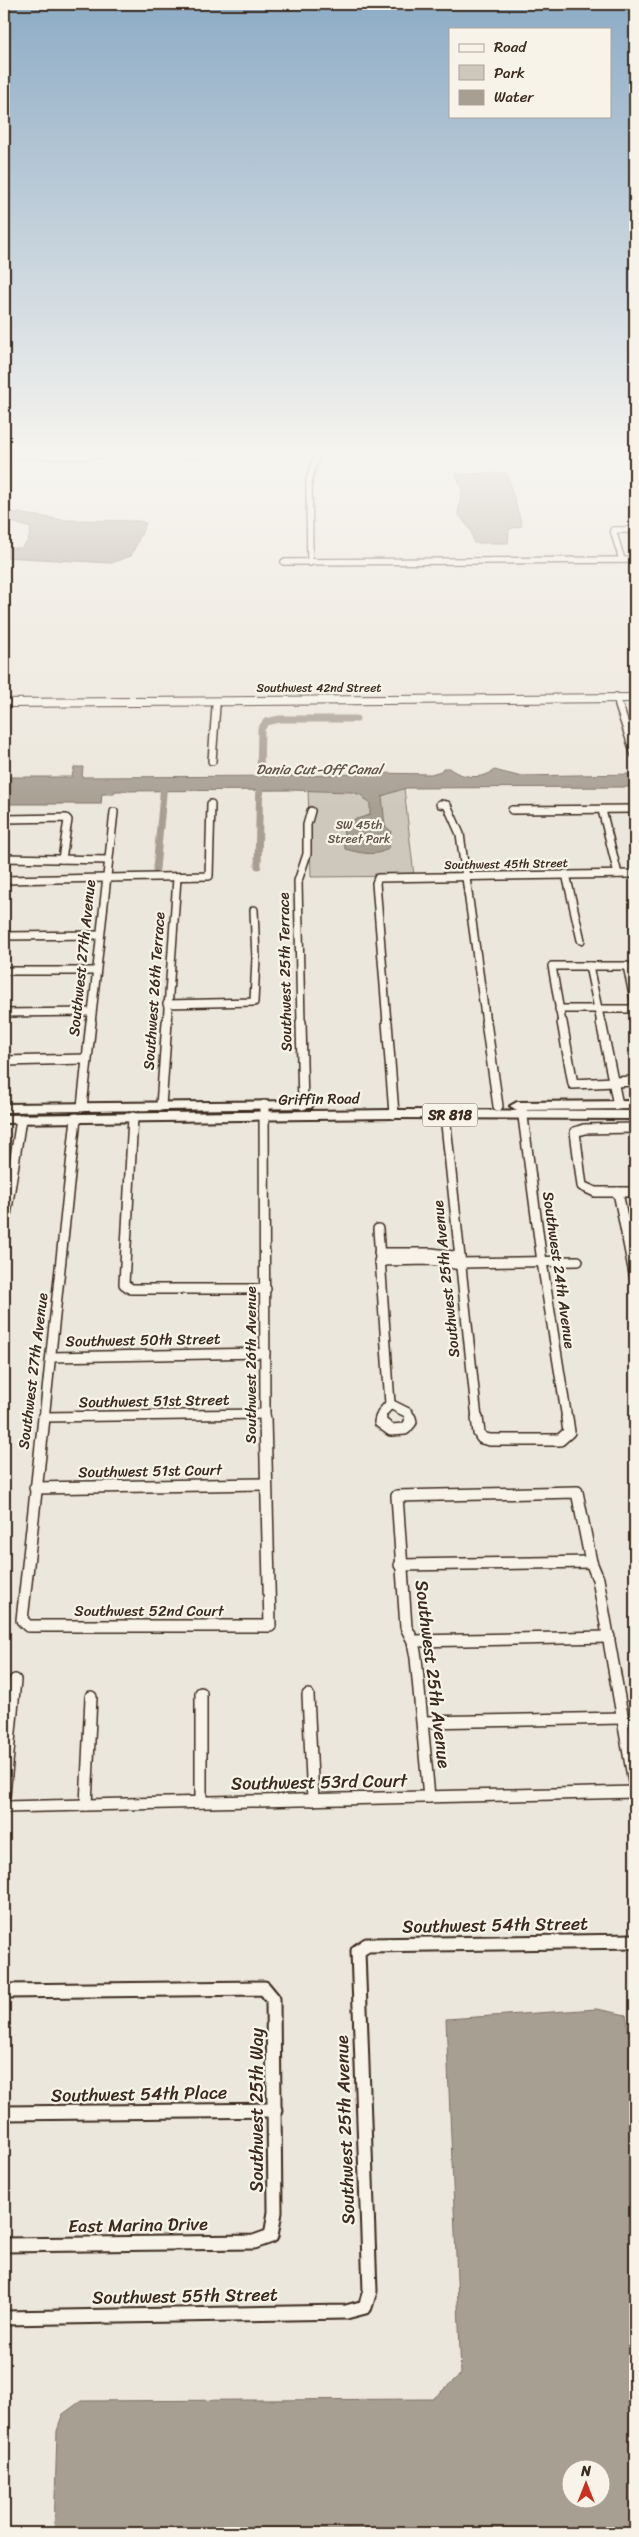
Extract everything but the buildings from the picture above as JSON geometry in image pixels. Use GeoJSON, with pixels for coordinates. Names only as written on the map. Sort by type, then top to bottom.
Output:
{"type":"FeatureCollection","features":[{"type":"Feature","properties":{"kind":"main road","name":"Griffin Road"},"geometry":{"type":"LineString","coordinates":[[618,1110],[635,1104]]}},
{"type":"Feature","properties":{"kind":"main road","name":"Griffin Road"},"geometry":{"type":"LineString","coordinates":[[4,1119],[48,1118],[110,1107],[161,1106],[264,1110],[302,1105],[394,1109],[445,1115],[522,1111],[618,1110],[635,1115]]}},
{"type":"Feature","properties":{"kind":"main road","name":"Griffin Road"},"geometry":{"type":"LineString","coordinates":[[4,1108],[133,1117],[264,1110],[498,1106],[522,1111]]}},
{"type":"Feature","properties":{"kind":"main road"},"geometry":{"type":"LineString","coordinates":[[618,1110],[635,1111]]}},
{"type":"Feature","properties":{"kind":"street"},"geometry":{"type":"LineString","coordinates":[[360,701],[375,697]]}},
{"type":"Feature","properties":{"kind":"street","name":"Southwest 42nd Street"},"geometry":{"type":"LineString","coordinates":[[4,701],[216,702],[617,697]]}},
{"type":"Feature","properties":{"kind":"street"},"geometry":{"type":"LineString","coordinates":[[617,697],[635,755]]}},
{"type":"Feature","properties":{"kind":"street","name":"Southwest 42nd Street"},"geometry":{"type":"LineString","coordinates":[[4,701],[166,698],[635,697]]}},
{"type":"Feature","properties":{"kind":"street"},"geometry":{"type":"LineString","coordinates":[[147,702],[166,698]]}},
{"type":"Feature","properties":{"kind":"street"},"geometry":{"type":"LineString","coordinates":[[212,761],[216,702]]}},
{"type":"Feature","properties":{"kind":"street"},"geometry":{"type":"LineString","coordinates":[[4,880],[209,876],[212,804]]}},
{"type":"Feature","properties":{"kind":"street"},"geometry":{"type":"LineString","coordinates":[[440,804],[447,805],[459,829],[498,1106]]}},
{"type":"Feature","properties":{"kind":"street"},"geometry":{"type":"LineString","coordinates":[[512,810],[635,809]]}},
{"type":"Feature","properties":{"kind":"street"},"geometry":{"type":"LineString","coordinates":[[602,810],[618,874]]}},
{"type":"Feature","properties":{"kind":"street","name":"Southwest 25th Terrace"},"geometry":{"type":"LineString","coordinates":[[302,1105],[298,881],[304,870],[308,852],[307,817],[311,811]]}},
{"type":"Feature","properties":{"kind":"street","name":"Southwest 27th Avenue"},"geometry":{"type":"LineString","coordinates":[[28,1626],[22,1620],[35,1488],[114,812]]}},
{"type":"Feature","properties":{"kind":"street"},"geometry":{"type":"LineString","coordinates":[[4,819],[66,818],[68,820],[62,859]]}},
{"type":"Feature","properties":{"kind":"street"},"geometry":{"type":"LineString","coordinates":[[4,874],[5,859],[108,860]]}},
{"type":"Feature","properties":{"kind":"street"},"geometry":{"type":"LineString","coordinates":[[566,874],[581,940]]}},
{"type":"Feature","properties":{"kind":"street","name":"Southwest 45th Street"},"geometry":{"type":"LineString","coordinates":[[394,1109],[376,883],[378,878],[466,875],[635,874]]}},
{"type":"Feature","properties":{"kind":"street","name":"Southwest 26th Terrace"},"geometry":{"type":"LineString","coordinates":[[161,1106],[176,878]]}},
{"type":"Feature","properties":{"kind":"street"},"geometry":{"type":"LineString","coordinates":[[167,1004],[254,1002],[256,958],[254,910]]}},
{"type":"Feature","properties":{"kind":"street"},"geometry":{"type":"LineString","coordinates":[[4,936],[100,935]]}},
{"type":"Feature","properties":{"kind":"street"},"geometry":{"type":"LineString","coordinates":[[635,1004],[627,966],[552,966],[573,1084],[635,1081]]}},
{"type":"Feature","properties":{"kind":"street"},"geometry":{"type":"LineString","coordinates":[[589,966],[614,1082],[618,1110]]}},
{"type":"Feature","properties":{"kind":"street"},"geometry":{"type":"LineString","coordinates":[[4,971],[96,971]]}},
{"type":"Feature","properties":{"kind":"street"},"geometry":{"type":"LineString","coordinates":[[559,1009],[635,1009]]}},
{"type":"Feature","properties":{"kind":"street"},"geometry":{"type":"LineString","coordinates":[[4,1013],[91,1012]]}},
{"type":"Feature","properties":{"kind":"street"},"geometry":{"type":"LineString","coordinates":[[4,1061],[86,1060]]}},
{"type":"Feature","properties":{"kind":"street","name":"Southwest 26th Avenue"},"geometry":{"type":"LineString","coordinates":[[264,1110],[266,1289],[265,1484],[270,1626]]}},
{"type":"Feature","properties":{"kind":"street","name":"Southwest 24th Avenue"},"geometry":{"type":"LineString","coordinates":[[482,1438],[560,1440],[566,1437],[569,1432],[542,1262],[522,1111]]}},
{"type":"Feature","properties":{"kind":"street","name":"Southwest 25th Avenue"},"geometry":{"type":"LineString","coordinates":[[445,1115],[479,1433],[482,1438]]}},
{"type":"Feature","properties":{"kind":"street"},"geometry":{"type":"LineString","coordinates":[[133,1117],[124,1284],[131,1289],[266,1289]]}},
{"type":"Feature","properties":{"kind":"street"},"geometry":{"type":"LineString","coordinates":[[4,1228],[21,1118]]}},
{"type":"Feature","properties":{"kind":"street"},"geometry":{"type":"LineString","coordinates":[[635,1128],[584,1129],[575,1132],[582,1186],[587,1190],[595,1192],[635,1192]]}},
{"type":"Feature","properties":{"kind":"street"},"geometry":{"type":"LineString","coordinates":[[618,1192],[635,1279]]}},
{"type":"Feature","properties":{"kind":"street"},"geometry":{"type":"LineString","coordinates":[[378,1229],[390,1404]]}},
{"type":"Feature","properties":{"kind":"street"},"geometry":{"type":"LineString","coordinates":[[379,1257],[409,1257],[461,1262],[578,1261]]}},
{"type":"Feature","properties":{"kind":"street","name":"Southwest 50th Street"},"geometry":{"type":"LineString","coordinates":[[51,1357],[265,1353]]}},
{"type":"Feature","properties":{"kind":"street","name":"Southwest 51st Street"},"geometry":{"type":"LineString","coordinates":[[43,1417],[265,1414]]}},
{"type":"Feature","properties":{"kind":"street","name":"Southwest 51st Court"},"geometry":{"type":"LineString","coordinates":[[35,1488],[265,1484]]}},
{"type":"Feature","properties":{"kind":"street","name":"Southwest 25th Avenue"},"geometry":{"type":"LineString","coordinates":[[429,1797],[423,1722],[413,1641],[406,1627],[400,1565],[397,1496],[577,1492],[591,1562]]}},
{"type":"Feature","properties":{"kind":"street"},"geometry":{"type":"LineString","coordinates":[[400,1565],[591,1562],[598,1579],[635,1788]]}},
{"type":"Feature","properties":{"kind":"street","name":"Southwest 52nd Court"},"geometry":{"type":"LineString","coordinates":[[28,1626],[270,1626]]}},
{"type":"Feature","properties":{"kind":"street"},"geometry":{"type":"LineString","coordinates":[[413,1641],[609,1637]]}},
{"type":"Feature","properties":{"kind":"street"},"geometry":{"type":"LineString","coordinates":[[4,1795],[15,1680]]}},
{"type":"Feature","properties":{"kind":"street"},"geometry":{"type":"LineString","coordinates":[[201,1693],[201,1802]]}},
{"type":"Feature","properties":{"kind":"street"},"geometry":{"type":"LineString","coordinates":[[308,1695],[313,1800]]}},
{"type":"Feature","properties":{"kind":"street"},"geometry":{"type":"LineString","coordinates":[[86,1805],[91,1697]]}},
{"type":"Feature","properties":{"kind":"street"},"geometry":{"type":"LineString","coordinates":[[423,1722],[622,1718]]}},
{"type":"Feature","properties":{"kind":"street","name":"Southwest 53rd Court"},"geometry":{"type":"LineString","coordinates":[[4,1807],[635,1792]]}},
{"type":"Feature","properties":{"kind":"street","name":"Southwest 54th Street"},"geometry":{"type":"LineString","coordinates":[[358,1951],[367,1945],[635,1941]]}},
{"type":"Feature","properties":{"kind":"street","name":"Southwest 25th Avenue"},"geometry":{"type":"LineString","coordinates":[[358,1951],[370,2291],[366,2307]]}},
{"type":"Feature","properties":{"kind":"street"},"geometry":{"type":"LineString","coordinates":[[4,1991],[264,1988]]}},
{"type":"Feature","properties":{"kind":"street","name":"Southwest 25th Way"},"geometry":{"type":"LineString","coordinates":[[264,1988],[273,1999],[276,2110],[275,2212],[271,2236]]}},
{"type":"Feature","properties":{"kind":"street","name":"Southwest 54th Place"},"geometry":{"type":"LineString","coordinates":[[4,2113],[276,2110]]}},
{"type":"Feature","properties":{"kind":"street","name":"East Marina Drive"},"geometry":{"type":"LineString","coordinates":[[4,2245],[254,2242],[271,2236]]}},
{"type":"Feature","properties":{"kind":"street","name":"Southwest 55th Street"},"geometry":{"type":"LineString","coordinates":[[4,2318],[346,2312],[366,2307]]}},
{"type":"Feature","properties":{"kind":"green space","name":"SW 45th Street Park"},"geometry":{"type":"Polygon","coordinates":[[[404,788],[414,876],[311,877],[308,789],[404,788]]]}},
{"type":"Feature","properties":{"kind":"water"},"geometry":{"type":"Polygon","coordinates":[[[74,767],[83,767],[82,777],[431,774],[441,771],[443,768],[449,768],[466,776],[484,775],[494,770],[518,776],[635,774],[635,787],[406,788],[382,796],[385,826],[391,831],[388,848],[373,854],[345,849],[343,823],[370,815],[370,804],[361,795],[352,792],[290,790],[115,791],[114,794],[102,794],[101,804],[4,804],[4,777],[72,777],[74,767]]]}},
{"type":"Feature","properties":{"kind":"water"},"geometry":{"type":"Polygon","coordinates":[[[597,2009],[626,2015],[635,2075],[635,2533],[54,2533],[57,2431],[63,2414],[81,2401],[433,2399],[461,2374],[446,2019],[597,2009]]]}},
{"type":"Feature","properties":{"kind":"waterway","name":"Dania Cut-Off Canal"},"geometry":{"type":"LineString","coordinates":[[258,866],[261,729],[266,722],[280,719],[356,719]]}},
{"type":"Feature","properties":{"kind":"waterway"},"geometry":{"type":"LineString","coordinates":[[156,869],[164,784]]}}]}
